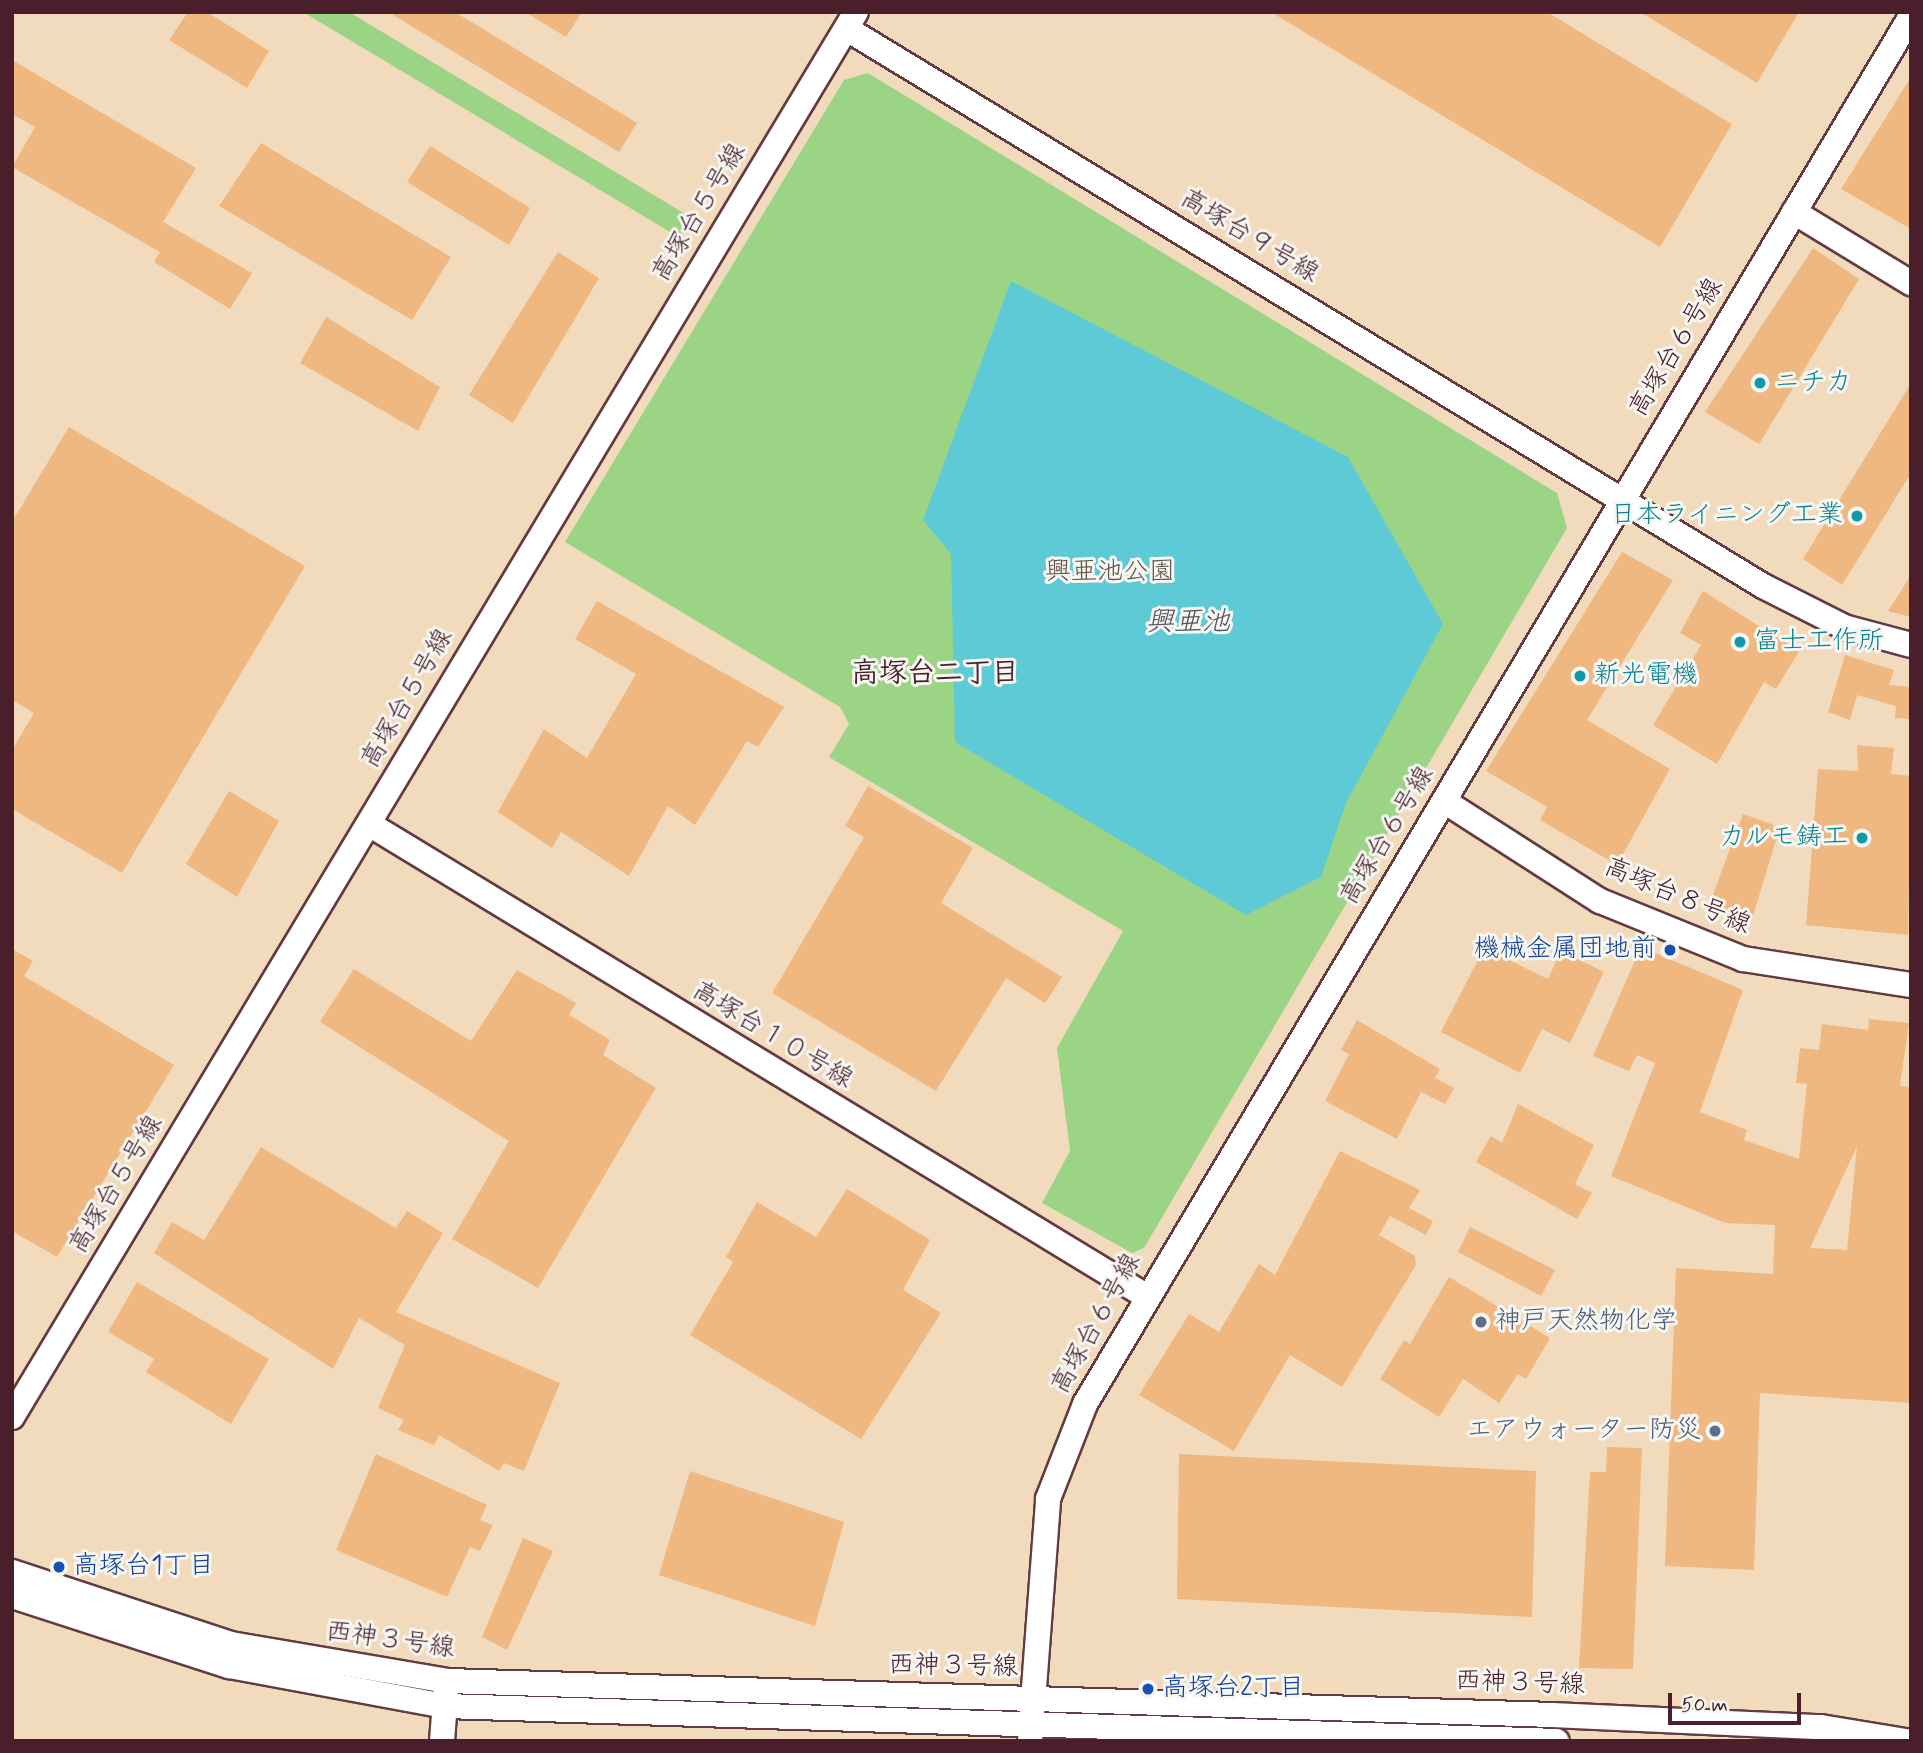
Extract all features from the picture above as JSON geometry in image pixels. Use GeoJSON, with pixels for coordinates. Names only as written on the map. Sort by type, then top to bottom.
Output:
{"type":"FeatureCollection","features":[{"type":"Feature","properties":{"kind":"street","name":"高塚台６号線"},"geometry":{"type":"LineString","coordinates":[[1030,1733],[1048,1499],[1084,1404],[1146,1296],[1444,801],[1621,496],[1911,16]]}},
{"type":"Feature","properties":{"kind":"street","name":"高塚台９号線"},"geometry":{"type":"LineString","coordinates":[[851,21],[1763,586],[1844,627],[1911,645]]}},
{"type":"Feature","properties":{"kind":"street","name":"高塚台５号線"},"geometry":{"type":"LineString","coordinates":[[12,1418],[851,21]]}},
{"type":"Feature","properties":{"kind":"street"},"geometry":{"type":"LineString","coordinates":[[1794,212],[1911,283]]}},
{"type":"Feature","properties":{"kind":"street","name":"高塚台８号線"},"geometry":{"type":"LineString","coordinates":[[1444,801],[1600,901],[1743,959],[1911,985]]}},
{"type":"Feature","properties":{"kind":"street","name":"高塚台１０号線"},"geometry":{"type":"LineString","coordinates":[[369,824],[1146,1296]]}},
{"type":"Feature","properties":{"kind":"street","name":"西神３号線"},"geometry":{"type":"LineString","coordinates":[[12,1572],[231,1644],[447,1681],[1552,1715],[1821,1727],[1906,1741]]}},
{"type":"Feature","properties":{"kind":"street","name":"西神３号線"},"geometry":{"type":"LineString","coordinates":[[12,1596],[229,1666],[445,1706],[1030,1733],[1556,1741]]}},
{"type":"Feature","properties":{"kind":"street"},"geometry":{"type":"LineString","coordinates":[[442,1741],[447,1681]]}},
{"type":"Feature","properties":{"kind":"street"},"geometry":{"type":"LineString","coordinates":[[1552,1715],[1556,1741]]}},
{"type":"Feature","properties":{"kind":"green space"},"geometry":{"type":"Polygon","coordinates":[[[303,12],[349,12],[692,218],[680,238],[303,12]]]}},
{"type":"Feature","properties":{"kind":"green space","name":"興亜池公園"},"geometry":{"type":"Polygon","coordinates":[[[868,73],[1557,493],[1567,528],[1144,1248],[1132,1253],[1042,1203],[1070,1151],[1057,1048],[1123,931],[829,757],[849,724],[840,707],[565,542],[844,80],[868,73]]]}},
{"type":"Feature","properties":{"kind":"water","name":"興亜池"},"geometry":{"type":"Polygon","coordinates":[[[1011,281],[1348,457],[1443,624],[1346,803],[1321,877],[1246,915],[955,742],[951,554],[923,520],[1011,281]]]}},
{"type":"Feature","properties":{"kind":"building"},"geometry":{"type":"Polygon","coordinates":[[[188,12],[207,12],[269,51],[247,88],[169,40],[188,12]]]}},
{"type":"Feature","properties":{"kind":"building"},"geometry":{"type":"Polygon","coordinates":[[[388,12],[455,12],[637,123],[619,152],[388,12]]]}},
{"type":"Feature","properties":{"kind":"building"},"geometry":{"type":"Polygon","coordinates":[[[525,12],[582,12],[566,37],[525,12]]]}},
{"type":"Feature","properties":{"kind":"building"},"geometry":{"type":"Polygon","coordinates":[[[1271,12],[1547,12],[1732,124],[1660,247],[1271,12]]]}},
{"type":"Feature","properties":{"kind":"building"},"geometry":{"type":"Polygon","coordinates":[[[1640,12],[1799,12],[1757,83],[1640,12]]]}},
{"type":"Feature","properties":{"kind":"building"},"geometry":{"type":"Polygon","coordinates":[[[12,60],[196,168],[163,222],[252,273],[230,309],[154,262],[160,252],[12,167],[35,127],[12,114],[12,60]]]}},
{"type":"Feature","properties":{"kind":"building"},"geometry":{"type":"Polygon","coordinates":[[[1911,77],[1911,229],[1841,189],[1911,77]]]}},
{"type":"Feature","properties":{"kind":"building"},"geometry":{"type":"Polygon","coordinates":[[[261,143],[451,257],[412,320],[219,206],[261,143]]]}},
{"type":"Feature","properties":{"kind":"building"},"geometry":{"type":"Polygon","coordinates":[[[430,146],[530,208],[509,245],[407,182],[430,146]]]}},
{"type":"Feature","properties":{"kind":"building"},"geometry":{"type":"Polygon","coordinates":[[[1813,248],[1859,279],[1759,444],[1705,412],[1813,248]]]}},
{"type":"Feature","properties":{"kind":"building"},"geometry":{"type":"Polygon","coordinates":[[[558,252],[599,278],[513,423],[469,395],[558,252]]]}},
{"type":"Feature","properties":{"kind":"building"},"geometry":{"type":"Polygon","coordinates":[[[326,317],[440,387],[418,431],[300,363],[326,317]]]}},
{"type":"Feature","properties":{"kind":"building","name":"日本ライニング工業"},"geometry":{"type":"Polygon","coordinates":[[[1911,383],[1911,473],[1842,585],[1803,559],[1911,383]]]}},
{"type":"Feature","properties":{"kind":"building"},"geometry":{"type":"Polygon","coordinates":[[[69,427],[305,566],[122,873],[12,809],[12,750],[34,713],[12,700],[12,522],[69,427]]]}},
{"type":"Feature","properties":{"kind":"building"},"geometry":{"type":"Polygon","coordinates":[[[1622,552],[1673,580],[1587,720],[1670,769],[1617,865],[1540,820],[1547,807],[1486,771],[1622,552]]]}},
{"type":"Feature","properties":{"kind":"building"},"geometry":{"type":"Polygon","coordinates":[[[1911,575],[1911,617],[1888,611],[1911,575]]]}},
{"type":"Feature","properties":{"kind":"building"},"geometry":{"type":"Polygon","coordinates":[[[1703,591],[1799,651],[1776,689],[1764,682],[1717,764],[1653,725],[1701,645],[1680,633],[1703,591]]]}},
{"type":"Feature","properties":{"kind":"building"},"geometry":{"type":"Polygon","coordinates":[[[597,601],[784,707],[758,747],[747,741],[695,825],[668,806],[629,876],[561,832],[552,848],[498,812],[544,729],[587,758],[636,674],[575,639],[597,601]]]}},
{"type":"Feature","properties":{"kind":"building"},"geometry":{"type":"Polygon","coordinates":[[[1845,655],[1894,670],[1889,685],[1911,687],[1911,719],[1895,718],[1896,706],[1857,695],[1850,720],[1828,712],[1845,655]]]}},
{"type":"Feature","properties":{"kind":"building","name":"カルモ鋳工"},"geometry":{"type":"Polygon","coordinates":[[[1857,745],[1894,748],[1891,774],[1911,776],[1908,935],[1806,925],[1818,769],[1858,771],[1857,745]]]}},
{"type":"Feature","properties":{"kind":"building"},"geometry":{"type":"Polygon","coordinates":[[[868,786],[973,848],[941,903],[1062,977],[1045,1003],[1006,978],[936,1091],[772,993],[864,837],[845,826],[868,786]]]}},
{"type":"Feature","properties":{"kind":"building"},"geometry":{"type":"Polygon","coordinates":[[[229,791],[279,821],[237,897],[186,864],[229,791]]]}},
{"type":"Feature","properties":{"kind":"building"},"geometry":{"type":"Polygon","coordinates":[[[1743,814],[1780,827],[1752,919],[1709,905],[1743,814]]]}},
{"type":"Feature","properties":{"kind":"building"},"geometry":{"type":"Polygon","coordinates":[[[1641,947],[1743,990],[1700,1112],[1747,1130],[1744,1140],[1799,1159],[1807,1084],[1796,1083],[1800,1048],[1819,1050],[1822,1024],[1868,1030],[1869,1019],[1909,1023],[1900,1086],[1911,1087],[1911,1403],[1760,1393],[1754,1570],[1665,1566],[1676,1268],[1773,1274],[1775,1225],[1725,1223],[1611,1176],[1655,1063],[1637,1055],[1629,1071],[1593,1056],[1641,947]],[[1857,1146],[1810,1248],[1847,1250],[1857,1146]]]}},
{"type":"Feature","properties":{"kind":"building"},"geometry":{"type":"Polygon","coordinates":[[[1484,948],[1548,979],[1561,951],[1604,972],[1570,1043],[1542,1029],[1520,1073],[1441,1032],[1484,948]]]}},
{"type":"Feature","properties":{"kind":"building"},"geometry":{"type":"Polygon","coordinates":[[[12,949],[33,961],[24,976],[174,1065],[57,1257],[12,1231],[12,949]]]}},
{"type":"Feature","properties":{"kind":"building"},"geometry":{"type":"Polygon","coordinates":[[[354,969],[471,1041],[517,970],[576,1003],[569,1015],[610,1040],[603,1055],[656,1088],[538,1288],[452,1239],[509,1141],[320,1022],[354,969]]]}},
{"type":"Feature","properties":{"kind":"building"},"geometry":{"type":"Polygon","coordinates":[[[1357,1020],[1440,1069],[1435,1078],[1454,1088],[1445,1104],[1421,1092],[1397,1139],[1325,1101],[1349,1054],[1341,1050],[1357,1020]]]}},
{"type":"Feature","properties":{"kind":"building"},"geometry":{"type":"Polygon","coordinates":[[[1518,1104],[1594,1145],[1575,1184],[1592,1193],[1577,1219],[1476,1162],[1491,1136],[1502,1143],[1518,1104]]]}},
{"type":"Feature","properties":{"kind":"building"},"geometry":{"type":"Polygon","coordinates":[[[261,1147],[396,1228],[407,1211],[443,1233],[396,1312],[560,1383],[524,1471],[504,1463],[499,1471],[439,1435],[434,1445],[398,1430],[404,1420],[378,1408],[405,1345],[359,1318],[333,1369],[154,1253],[172,1222],[204,1240],[261,1147]]]}},
{"type":"Feature","properties":{"kind":"building"},"geometry":{"type":"Polygon","coordinates":[[[1340,1151],[1420,1190],[1409,1208],[1433,1221],[1426,1235],[1390,1216],[1379,1235],[1415,1256],[1416,1265],[1342,1387],[1290,1355],[1234,1451],[1139,1395],[1189,1314],[1219,1332],[1259,1264],[1275,1275],[1340,1151]]]}},
{"type":"Feature","properties":{"kind":"building"},"geometry":{"type":"Polygon","coordinates":[[[847,1189],[930,1240],[903,1290],[941,1313],[861,1439],[690,1335],[733,1262],[726,1257],[757,1202],[816,1237],[847,1189]]]}},
{"type":"Feature","properties":{"kind":"building"},"geometry":{"type":"Polygon","coordinates":[[[1470,1227],[1555,1270],[1541,1296],[1458,1252],[1470,1227]]]}},
{"type":"Feature","properties":{"kind":"building"},"geometry":{"type":"Polygon","coordinates":[[[1449,1277],[1550,1338],[1526,1379],[1518,1374],[1499,1403],[1463,1379],[1439,1417],[1380,1379],[1404,1340],[1410,1344],[1449,1277]]]}},
{"type":"Feature","properties":{"kind":"building"},"geometry":{"type":"Polygon","coordinates":[[[137,1282],[269,1359],[231,1424],[146,1372],[154,1359],[108,1332],[137,1282]]]}},
{"type":"Feature","properties":{"kind":"building"},"geometry":{"type":"Polygon","coordinates":[[[1607,1447],[1642,1448],[1633,1669],[1579,1668],[1590,1472],[1606,1472],[1607,1447]]]}},
{"type":"Feature","properties":{"kind":"building"},"geometry":{"type":"Polygon","coordinates":[[[376,1454],[487,1505],[480,1520],[493,1525],[480,1551],[470,1547],[447,1597],[336,1550],[376,1454]]]}},
{"type":"Feature","properties":{"kind":"building"},"geometry":{"type":"Polygon","coordinates":[[[1179,1454],[1536,1471],[1532,1617],[1177,1599],[1179,1454]]]}},
{"type":"Feature","properties":{"kind":"building"},"geometry":{"type":"Polygon","coordinates":[[[690,1471],[844,1522],[815,1626],[659,1575],[690,1471]]]}},
{"type":"Feature","properties":{"kind":"building"},"geometry":{"type":"Polygon","coordinates":[[[523,1538],[553,1551],[507,1650],[482,1637],[523,1538]]]}},
{"type":"Feature","properties":{"kind":"place","name":"ニチカ"},"geometry":{"type":"Point","coordinates":[1760,383]}},
{"type":"Feature","properties":{"kind":"place","name":"日本ライニング工業"},"geometry":{"type":"Point","coordinates":[1857,516]}},
{"type":"Feature","properties":{"kind":"place","name":"富士工作所"},"geometry":{"type":"Point","coordinates":[1740,642]}},
{"type":"Feature","properties":{"kind":"place","name":"新光電機"},"geometry":{"type":"Point","coordinates":[1580,676]}},
{"type":"Feature","properties":{"kind":"place","name":"カルモ鋳工"},"geometry":{"type":"Point","coordinates":[1862,838]}},
{"type":"Feature","properties":{"kind":"place","name":"機械金属団地前"},"geometry":{"type":"Point","coordinates":[1670,950]}},
{"type":"Feature","properties":{"kind":"place","name":"神戸天然物化学"},"geometry":{"type":"Point","coordinates":[1481,1322]}},
{"type":"Feature","properties":{"kind":"place","name":"エアウォーター防災"},"geometry":{"type":"Point","coordinates":[1715,1431]}},
{"type":"Feature","properties":{"kind":"place","name":"高塚台1丁目"},"geometry":{"type":"Point","coordinates":[59,1567]}},
{"type":"Feature","properties":{"kind":"place","name":"高塚台2丁目"},"geometry":{"type":"Point","coordinates":[1148,1689]}},
{"type":"Feature","properties":{"kind":"district","name":"高塚台二丁目"},"geometry":{"type":"Point","coordinates":[935,674]}}]}
